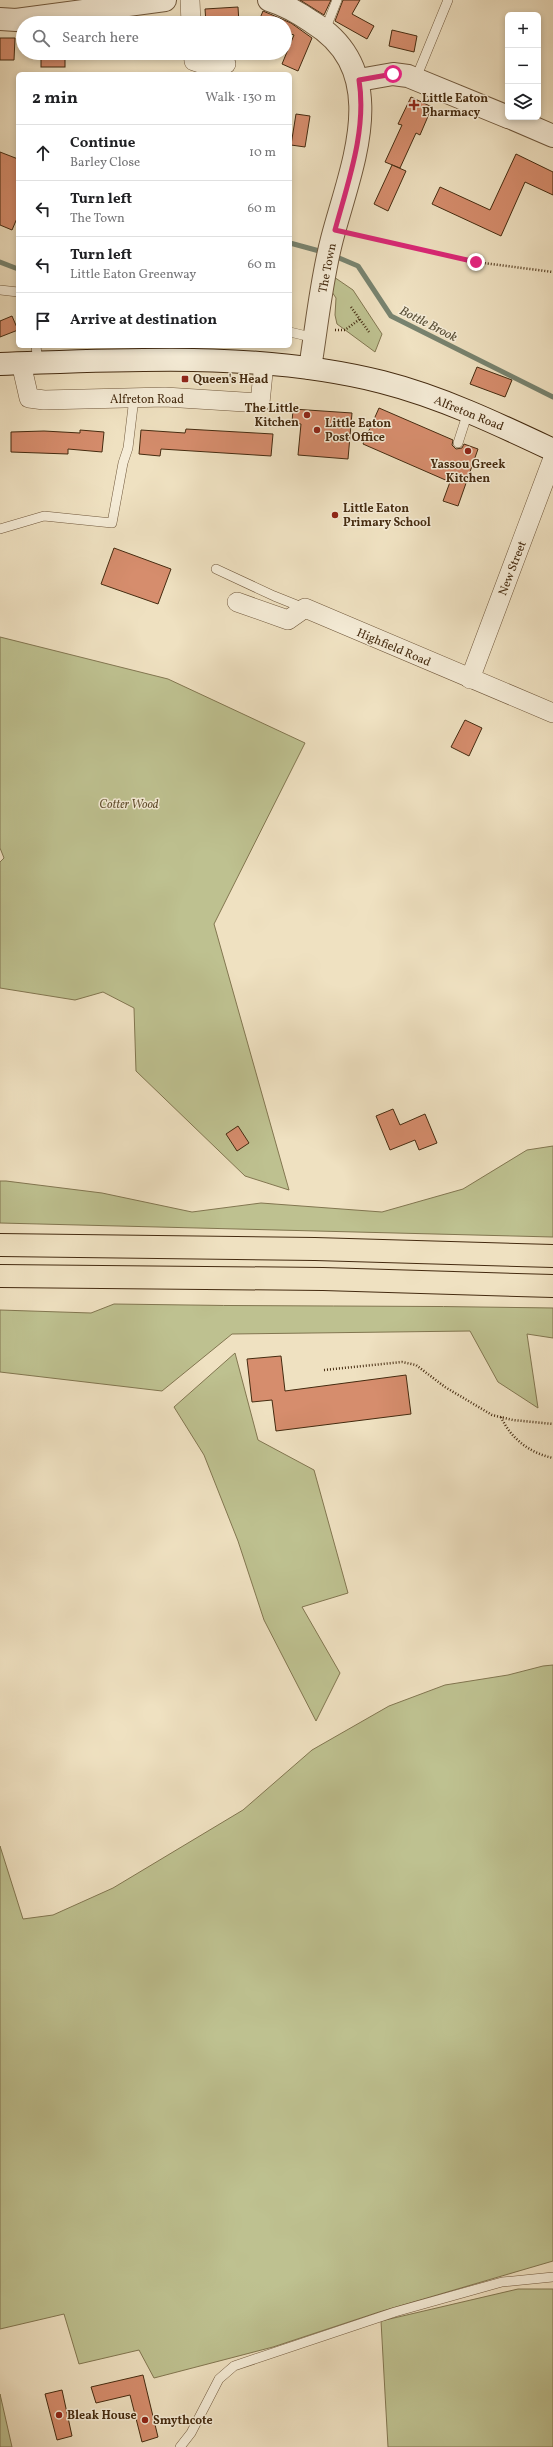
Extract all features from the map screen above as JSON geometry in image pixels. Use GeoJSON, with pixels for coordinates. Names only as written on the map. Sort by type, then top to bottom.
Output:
{"type":"FeatureCollection","features":[{"type":"Feature","properties":{"kind":"highway"},"geometry":{"type":"LineString","coordinates":[[0,1245],[307,1248],[553,1256]]}},
{"type":"Feature","properties":{"kind":"highway"},"geometry":{"type":"LineString","coordinates":[[0,1276],[323,1279],[553,1286]]}},
{"type":"Feature","properties":{"kind":"street"},"geometry":{"type":"LineString","coordinates":[[46,16],[165,0]]}},
{"type":"Feature","properties":{"kind":"street"},"geometry":{"type":"LineString","coordinates":[[190,0],[191,16]]}},
{"type":"Feature","properties":{"kind":"street","name":"The Town"},"geometry":{"type":"LineString","coordinates":[[269,0],[295,11],[325,30],[346,52],[359,80],[361,115],[351,171],[333,235],[324,278],[310,368]]}},
{"type":"Feature","properties":{"kind":"street"},"geometry":{"type":"LineString","coordinates":[[0,20],[16,20]]}},
{"type":"Feature","properties":{"kind":"street"},"geometry":{"type":"LineString","coordinates":[[193,63],[206,65],[226,64]]}},
{"type":"Feature","properties":{"kind":"street"},"geometry":{"type":"LineString","coordinates":[[359,80],[393,74],[416,78],[505,116]]}},
{"type":"Feature","properties":{"kind":"street"},"geometry":{"type":"LineString","coordinates":[[515,120],[553,136]]}},
{"type":"Feature","properties":{"kind":"street","name":"Alfreton Road"},"geometry":{"type":"LineString","coordinates":[[31,358],[23,377],[29,398],[44,400],[165,397],[260,403],[264,363]]}},
{"type":"Feature","properties":{"kind":"street","name":"Alfreton Road"},"geometry":{"type":"LineString","coordinates":[[0,364],[31,358],[264,363],[310,368],[382,382],[468,412],[553,450]]}},
{"type":"Feature","properties":{"kind":"street","name":"New Street"},"geometry":{"type":"LineString","coordinates":[[470,679],[553,458]]}},
{"type":"Feature","properties":{"kind":"street"},"geometry":{"type":"LineString","coordinates":[[237,602],[288,620],[305,608]]}},
{"type":"Feature","properties":{"kind":"street","name":"Highfield Road"},"geometry":{"type":"LineString","coordinates":[[305,608],[553,713]]}},
{"type":"Feature","properties":{"kind":"lane"},"geometry":{"type":"LineString","coordinates":[[325,30],[337,0]]}},
{"type":"Feature","properties":{"kind":"lane"},"geometry":{"type":"LineString","coordinates":[[416,78],[448,0]]}},
{"type":"Feature","properties":{"kind":"lane"},"geometry":{"type":"LineString","coordinates":[[0,290],[16,292]]}},
{"type":"Feature","properties":{"kind":"lane"},"geometry":{"type":"LineString","coordinates":[[292,332],[315,334]]}},
{"type":"Feature","properties":{"kind":"lane"},"geometry":{"type":"LineString","coordinates":[[0,530],[44,516],[112,523],[123,463],[128,448],[134,398]]}},
{"type":"Feature","properties":{"kind":"lane"},"geometry":{"type":"LineString","coordinates":[[458,443],[468,412]]}},
{"type":"Feature","properties":{"kind":"lane"},"geometry":{"type":"LineString","coordinates":[[216,569],[274,596],[305,608]]}},
{"type":"Feature","properties":{"kind":"lane"},"geometry":{"type":"LineString","coordinates":[[180,2447],[191,2433],[219,2379],[234,2366],[395,2312],[502,2282],[553,2277]]}},
{"type":"Feature","properties":{"kind":"path"},"geometry":{"type":"LineString","coordinates":[[333,235],[476,262],[553,272]]}},
{"type":"Feature","properties":{"kind":"path"},"geometry":{"type":"LineString","coordinates":[[351,307],[368,332]]}},
{"type":"Feature","properties":{"kind":"path"},"geometry":{"type":"LineString","coordinates":[[315,334],[345,330],[360,319]]}},
{"type":"Feature","properties":{"kind":"path"},"geometry":{"type":"LineString","coordinates":[[324,1370],[402,1362],[416,1365],[474,1406],[501,1417],[553,1424]]}},
{"type":"Feature","properties":{"kind":"path"},"geometry":{"type":"LineString","coordinates":[[501,1417],[507,1430],[518,1441],[539,1455],[553,1458]]}},
{"type":"Feature","properties":{"kind":"green space"},"geometry":{"type":"Polygon","coordinates":[[[334,277],[353,290],[382,334],[375,352],[337,324],[335,315],[336,298],[332,292],[334,277]]]}},
{"type":"Feature","properties":{"kind":"green space","name":"Cotter Wood"},"geometry":{"type":"Polygon","coordinates":[[[0,637],[168,679],[305,743],[214,924],[289,1190],[245,1176],[136,1071],[134,1008],[103,992],[75,1000],[0,988],[0,862],[4,858],[0,848],[0,637]]]}},
{"type":"Feature","properties":{"kind":"green space"},"geometry":{"type":"Polygon","coordinates":[[[553,1146],[553,1237],[0,1223],[0,1181],[102,1193],[192,1212],[261,1203],[382,1212],[463,1189],[527,1150],[553,1146]]]}},
{"type":"Feature","properties":{"kind":"green space"},"geometry":{"type":"Polygon","coordinates":[[[114,1304],[553,1308],[553,1338],[527,1334],[538,1408],[498,1382],[470,1331],[232,1334],[162,1391],[0,1372],[0,1310],[91,1313],[114,1304]]]}},
{"type":"Feature","properties":{"kind":"green space"},"geometry":{"type":"Polygon","coordinates":[[[235,1353],[258,1440],[314,1470],[348,1593],[302,1607],[340,1673],[316,1721],[264,1620],[238,1541],[204,1455],[174,1407],[235,1353]]]}},
{"type":"Feature","properties":{"kind":"green space"},"geometry":{"type":"Polygon","coordinates":[[[553,1665],[553,2261],[379,2312],[273,2347],[154,2378],[139,2350],[79,2364],[64,2314],[0,2329],[0,1846],[23,1919],[53,1915],[113,1888],[243,1810],[312,1750],[389,1706],[445,1685],[508,1675],[553,1665]]]}},
{"type":"Feature","properties":{"kind":"green space"},"geometry":{"type":"Polygon","coordinates":[[[518,2289],[553,2289],[553,2447],[388,2447],[381,2321],[518,2289]]]}},
{"type":"Feature","properties":{"kind":"green space"},"geometry":{"type":"Polygon","coordinates":[[[0,2394],[12,2447],[0,2447],[0,2394]]]}},
{"type":"Feature","properties":{"kind":"building"},"geometry":{"type":"Polygon","coordinates":[[[300,0],[331,0],[324,15],[300,0]]]}},
{"type":"Feature","properties":{"kind":"building"},"geometry":{"type":"Polygon","coordinates":[[[343,0],[360,0],[352,14],[374,26],[367,39],[335,21],[343,0]]]}},
{"type":"Feature","properties":{"kind":"building"},"geometry":{"type":"Polygon","coordinates":[[[238,7],[239,16],[206,16],[205,9],[238,7]]]}},
{"type":"Feature","properties":{"kind":"building"},"geometry":{"type":"Polygon","coordinates":[[[263,11],[275,16],[261,16],[263,11]]]}},
{"type":"Feature","properties":{"kind":"building"},"geometry":{"type":"Polygon","coordinates":[[[292,24],[312,38],[298,71],[282,64],[284,60],[292,60],[292,40],[294,35],[292,34],[292,24]]]}},
{"type":"Feature","properties":{"kind":"building"},"geometry":{"type":"Polygon","coordinates":[[[392,30],[417,36],[414,52],[389,46],[392,30]]]}},
{"type":"Feature","properties":{"kind":"building"},"geometry":{"type":"Polygon","coordinates":[[[0,38],[15,38],[14,60],[0,60],[0,38]]]}},
{"type":"Feature","properties":{"kind":"building"},"geometry":{"type":"Polygon","coordinates":[[[41,60],[65,60],[65,67],[41,67],[41,60]]]}},
{"type":"Feature","properties":{"kind":"building"},"geometry":{"type":"Polygon","coordinates":[[[411,97],[432,107],[420,135],[416,133],[400,168],[385,162],[402,125],[398,124],[411,97]]]}},
{"type":"Feature","properties":{"kind":"building"},"geometry":{"type":"Polygon","coordinates":[[[296,114],[310,116],[305,147],[292,145],[296,114]]]}},
{"type":"Feature","properties":{"kind":"building"},"geometry":{"type":"Polygon","coordinates":[[[0,152],[16,158],[16,221],[12,230],[0,225],[0,152]]]}},
{"type":"Feature","properties":{"kind":"building"},"geometry":{"type":"Polygon","coordinates":[[[516,154],[553,172],[553,195],[525,182],[501,236],[432,204],[440,187],[490,210],[516,154]]]}},
{"type":"Feature","properties":{"kind":"building"},"geometry":{"type":"Polygon","coordinates":[[[392,165],[406,171],[388,211],[374,204],[392,165]]]}},
{"type":"Feature","properties":{"kind":"building"},"geometry":{"type":"Polygon","coordinates":[[[12,316],[16,325],[16,331],[0,337],[0,321],[12,316]]]}},
{"type":"Feature","properties":{"kind":"building"},"geometry":{"type":"Polygon","coordinates":[[[477,367],[512,380],[505,397],[470,384],[477,367]]]}},
{"type":"Feature","properties":{"kind":"building"},"geometry":{"type":"Polygon","coordinates":[[[379,408],[453,440],[452,445],[456,449],[462,448],[464,444],[478,449],[458,506],[443,501],[450,482],[363,444],[379,408]]]}},
{"type":"Feature","properties":{"kind":"building"},"geometry":{"type":"Polygon","coordinates":[[[293,409],[352,413],[348,459],[298,455],[301,424],[292,423],[293,409]]]}},
{"type":"Feature","properties":{"kind":"building"},"geometry":{"type":"Polygon","coordinates":[[[186,429],[273,434],[271,456],[161,449],[160,456],[139,454],[141,430],[185,433],[186,429]]]}},
{"type":"Feature","properties":{"kind":"building"},"geometry":{"type":"Polygon","coordinates":[[[80,430],[104,432],[102,452],[68,449],[68,454],[11,452],[11,432],[44,431],[80,433],[80,430]]]}},
{"type":"Feature","properties":{"kind":"building"},"geometry":{"type":"Polygon","coordinates":[[[114,548],[171,569],[158,604],[101,584],[114,548]]]}},
{"type":"Feature","properties":{"kind":"building"},"geometry":{"type":"Polygon","coordinates":[[[465,720],[482,728],[469,756],[451,747],[465,720]]]}},
{"type":"Feature","properties":{"kind":"building"},"geometry":{"type":"Polygon","coordinates":[[[393,1109],[400,1125],[425,1114],[437,1143],[419,1150],[415,1140],[390,1150],[376,1116],[393,1109]]]}},
{"type":"Feature","properties":{"kind":"building"},"geometry":{"type":"Polygon","coordinates":[[[238,1126],[249,1143],[237,1151],[226,1134],[238,1126]]]}},
{"type":"Feature","properties":{"kind":"building"},"geometry":{"type":"Polygon","coordinates":[[[281,1356],[285,1391],[406,1375],[411,1414],[276,1431],[272,1400],[252,1402],[247,1359],[281,1356]]]}},
{"type":"Feature","properties":{"kind":"building","name":"Smythcote"},"geometry":{"type":"Polygon","coordinates":[[[143,2375],[158,2437],[142,2442],[130,2395],[96,2403],[91,2387],[143,2375]]]}},
{"type":"Feature","properties":{"kind":"building","name":"Bleak House"},"geometry":{"type":"Polygon","coordinates":[[[62,2390],[72,2436],[57,2440],[45,2394],[62,2390]]]}},
{"type":"Feature","properties":{"kind":"waterway","name":"Bottle Brook"},"geometry":{"type":"LineString","coordinates":[[292,244],[323,252]]}},
{"type":"Feature","properties":{"kind":"waterway","name":"Bottle Brook"},"geometry":{"type":"LineString","coordinates":[[332,255],[358,266],[391,316],[553,397]]}},
{"type":"Feature","properties":{"kind":"waterway","name":"Bottle Brook"},"geometry":{"type":"LineString","coordinates":[[0,262],[16,268]]}},
{"type":"Feature","properties":{"kind":"place","name":"Little Eaton Pharmacy"},"geometry":{"type":"Point","coordinates":[414,105]}},
{"type":"Feature","properties":{"kind":"place","name":"Queen's Head"},"geometry":{"type":"Point","coordinates":[185,379]}},
{"type":"Feature","properties":{"kind":"place","name":"The Little Kitchen"},"geometry":{"type":"Point","coordinates":[307,415]}},
{"type":"Feature","properties":{"kind":"place","name":"Little Eaton Post Office"},"geometry":{"type":"Point","coordinates":[317,430]}},
{"type":"Feature","properties":{"kind":"place","name":"Yassou Greek Kitchen"},"geometry":{"type":"Point","coordinates":[468,451]}},
{"type":"Feature","properties":{"kind":"place","name":"Little Eaton Primary School"},"geometry":{"type":"Point","coordinates":[335,515]}},
{"type":"Feature","properties":{"kind":"place","name":"Bleak House"},"geometry":{"type":"Point","coordinates":[59,2415]}},
{"type":"Feature","properties":{"kind":"place","name":"Smythcote"},"geometry":{"type":"Point","coordinates":[145,2420]}},
{"type":"Feature","properties":{"kind":"route"},"geometry":{"type":"LineString","coordinates":[[393,74],[359,80],[361,115],[351,171],[335,230],[476,262]]}}]}
